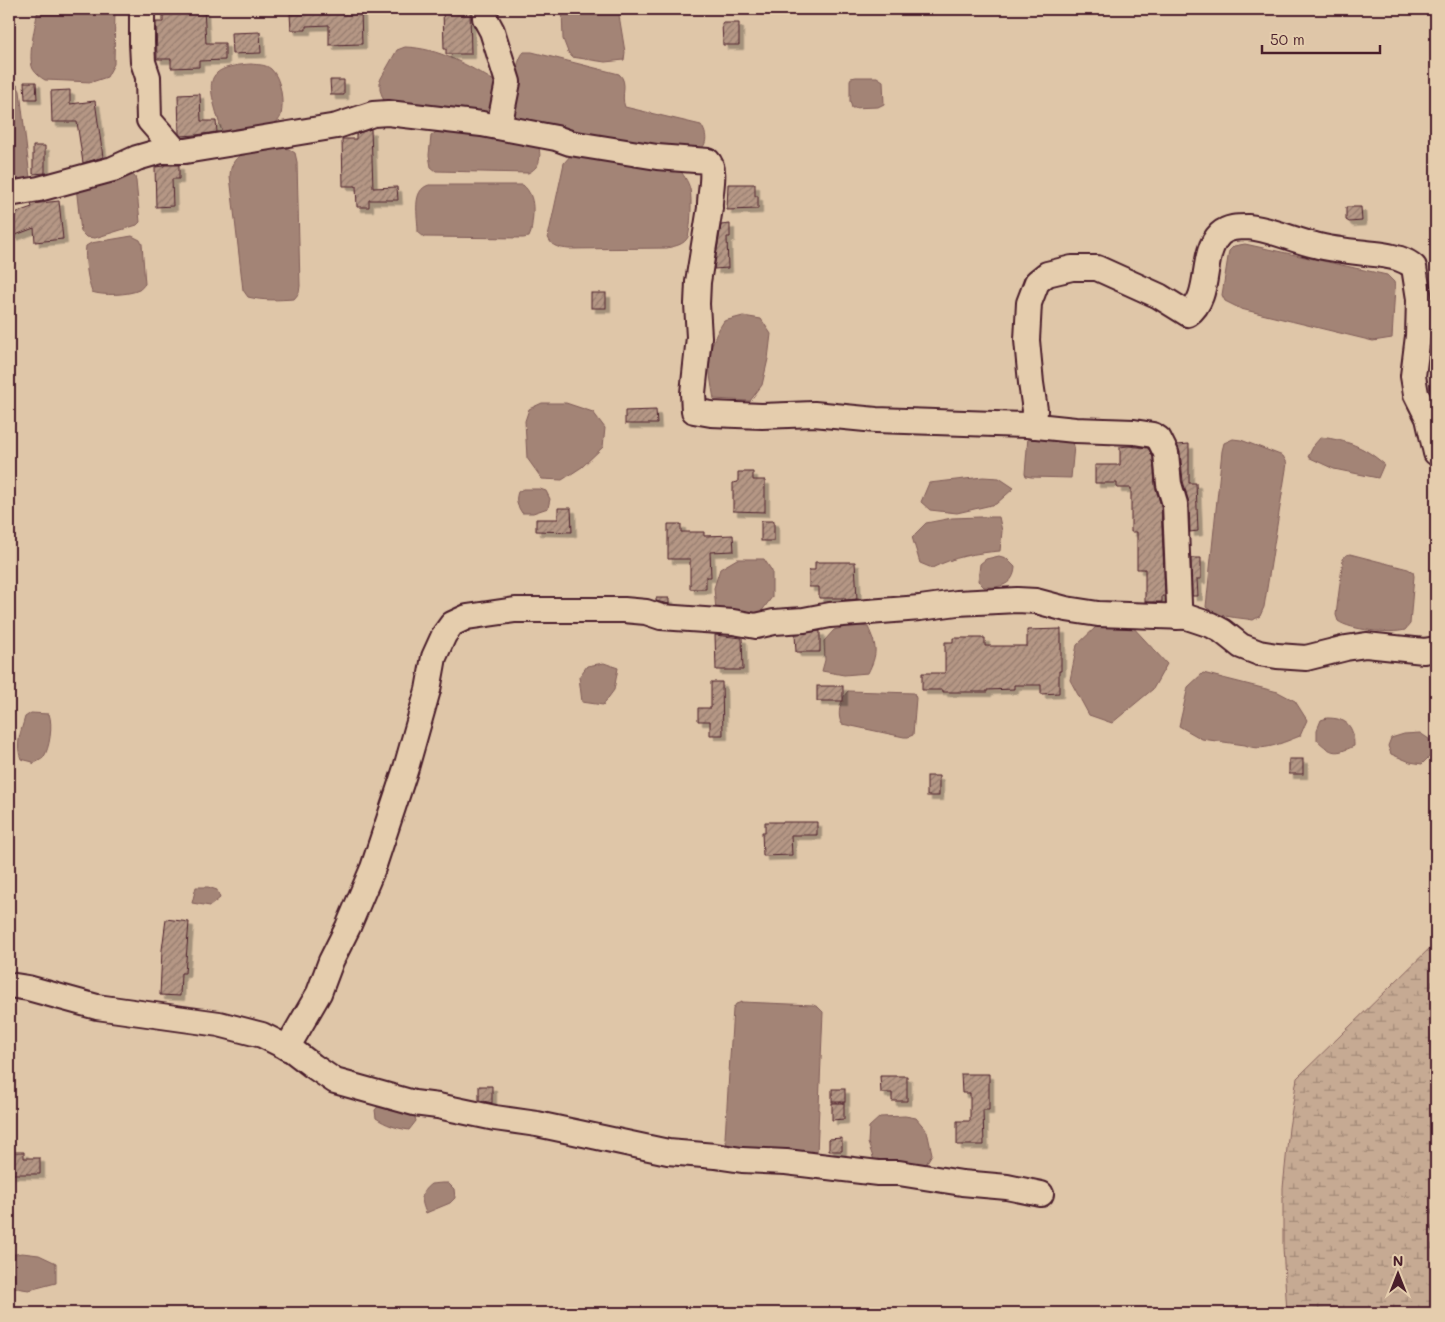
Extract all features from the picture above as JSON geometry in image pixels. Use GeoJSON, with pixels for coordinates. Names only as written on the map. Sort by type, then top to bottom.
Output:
{"type":"FeatureCollection","features":[{"type":"Feature","properties":{"kind":"street"},"geometry":{"type":"LineString","coordinates":[[142,9],[143,62],[148,77],[149,120],[176,151]]}},
{"type":"Feature","properties":{"kind":"street"},"geometry":{"type":"LineString","coordinates":[[486,9],[485,18],[492,31],[508,82],[499,127]]}},
{"type":"Feature","properties":{"kind":"street"},"geometry":{"type":"LineString","coordinates":[[9,194],[39,189],[113,169],[137,158],[161,151],[199,149],[337,126],[373,114],[388,113],[499,127],[556,138],[570,143],[657,157],[708,160],[711,164],[712,174],[709,198],[710,208],[698,282],[699,337],[694,386],[694,411],[711,414],[814,414],[876,420],[936,421],[1075,430],[1140,432],[1153,435],[1159,439],[1166,453],[1169,484],[1175,504],[1179,604],[1177,617]]}},
{"type":"Feature","properties":{"kind":"street"},"geometry":{"type":"LineString","coordinates":[[1034,426],[1035,410],[1028,340],[1029,303],[1037,282],[1047,274],[1059,270],[1097,268],[1159,296],[1188,314],[1194,309],[1199,300],[1213,245],[1219,235],[1229,228],[1249,228],[1324,247],[1393,257],[1408,261],[1414,266],[1419,299],[1418,336],[1413,376],[1416,394],[1428,418],[1436,453]]}},
{"type":"Feature","properties":{"kind":"street"},"geometry":{"type":"LineString","coordinates":[[287,1048],[319,993],[331,961],[373,868],[409,758],[428,690],[434,657],[444,635],[452,624],[467,617],[515,610],[624,610],[646,612],[662,617],[733,622],[756,626],[838,614],[920,608],[957,603],[1017,600],[1036,601],[1066,609],[1098,614],[1187,618],[1211,625],[1242,646],[1259,653],[1277,656],[1306,658],[1366,645],[1424,651],[1436,649]]}},
{"type":"Feature","properties":{"kind":"street"},"geometry":{"type":"LineString","coordinates":[[9,985],[28,988],[97,1007],[219,1024],[262,1035],[287,1048],[335,1081],[414,1103],[537,1124],[668,1152],[742,1160],[786,1162],[878,1173],[899,1173],[962,1183],[1007,1187],[1042,1194]]}},
{"type":"Feature","properties":{"kind":"green space"},"geometry":{"type":"Polygon","coordinates":[[[1436,942],[1436,1313],[1287,1313],[1283,1247],[1283,1188],[1289,1128],[1297,1078],[1436,942]]]}},
{"type":"Feature","properties":{"kind":"shaded area"},"geometry":{"type":"Polygon","coordinates":[[[38,9],[115,9],[114,64],[107,77],[92,82],[45,80],[37,74],[31,64],[31,57],[38,9]]]}},
{"type":"Feature","properties":{"kind":"shaded area"},"geometry":{"type":"Polygon","coordinates":[[[562,9],[618,9],[625,52],[624,60],[605,62],[572,57],[563,39],[562,9]]]}},
{"type":"Feature","properties":{"kind":"shaded area"},"geometry":{"type":"Polygon","coordinates":[[[405,47],[429,50],[452,58],[496,82],[499,85],[495,117],[385,104],[380,90],[380,80],[397,50],[405,47]]]}},
{"type":"Feature","properties":{"kind":"shaded area"},"geometry":{"type":"Polygon","coordinates":[[[524,52],[532,52],[619,74],[624,85],[623,98],[625,107],[701,125],[706,137],[705,144],[696,152],[518,127],[511,119],[509,109],[518,63],[524,52]]]}},
{"type":"Feature","properties":{"kind":"shaded area"},"geometry":{"type":"Polygon","coordinates":[[[251,64],[266,66],[271,69],[277,78],[282,97],[280,117],[271,127],[229,133],[222,131],[211,90],[215,75],[222,69],[251,64]]]}},
{"type":"Feature","properties":{"kind":"shaded area"},"geometry":{"type":"Polygon","coordinates":[[[856,77],[877,77],[883,81],[884,104],[878,107],[852,108],[850,80],[856,77]]]}},
{"type":"Feature","properties":{"kind":"shaded area"},"geometry":{"type":"Polygon","coordinates":[[[9,81],[17,85],[20,91],[30,178],[28,182],[9,188],[9,81]]]}},
{"type":"Feature","properties":{"kind":"shaded area"},"geometry":{"type":"Polygon","coordinates":[[[443,127],[539,147],[539,162],[528,173],[436,171],[431,167],[429,155],[431,136],[443,127]]]}},
{"type":"Feature","properties":{"kind":"shaded area"},"geometry":{"type":"Polygon","coordinates":[[[262,147],[289,149],[295,153],[297,162],[300,286],[299,293],[294,299],[271,300],[248,297],[243,290],[230,176],[236,159],[245,153],[262,147]]]}},
{"type":"Feature","properties":{"kind":"shaded area"},"geometry":{"type":"Polygon","coordinates":[[[571,155],[678,168],[687,180],[691,193],[690,227],[686,240],[679,245],[667,248],[569,249],[554,245],[548,237],[564,163],[571,155]]]}},
{"type":"Feature","properties":{"kind":"shaded area"},"geometry":{"type":"Polygon","coordinates":[[[130,173],[135,177],[136,181],[140,222],[137,225],[95,238],[86,237],[81,232],[76,186],[130,173]]]}},
{"type":"Feature","properties":{"kind":"shaded area"},"geometry":{"type":"Polygon","coordinates":[[[429,185],[523,185],[530,195],[533,207],[533,219],[529,237],[424,237],[418,232],[417,204],[420,192],[429,185]]]}},
{"type":"Feature","properties":{"kind":"shaded area"},"geometry":{"type":"Polygon","coordinates":[[[132,236],[140,240],[142,244],[145,284],[139,290],[129,293],[109,294],[92,292],[87,269],[86,246],[91,243],[132,236]]]}},
{"type":"Feature","properties":{"kind":"shaded area"},"geometry":{"type":"Polygon","coordinates":[[[1245,244],[1387,275],[1394,282],[1395,287],[1392,338],[1373,341],[1241,309],[1225,301],[1222,295],[1229,251],[1234,246],[1245,244]]]}},
{"type":"Feature","properties":{"kind":"shaded area"},"geometry":{"type":"Polygon","coordinates":[[[743,316],[761,319],[771,334],[762,385],[750,401],[714,399],[710,377],[710,358],[714,341],[724,321],[743,316]]]}},
{"type":"Feature","properties":{"kind":"shaded area"},"geometry":{"type":"Polygon","coordinates":[[[542,403],[566,403],[593,412],[605,428],[603,447],[582,467],[562,480],[542,479],[527,458],[525,421],[529,409],[542,403]]]}},
{"type":"Feature","properties":{"kind":"shaded area"},"geometry":{"type":"Polygon","coordinates":[[[1028,437],[1072,439],[1074,446],[1071,478],[1026,476],[1028,437]]]}},
{"type":"Feature","properties":{"kind":"shaded area"},"geometry":{"type":"Polygon","coordinates":[[[1321,437],[1355,445],[1376,458],[1384,464],[1378,478],[1334,469],[1308,457],[1314,445],[1321,437]]]}},
{"type":"Feature","properties":{"kind":"shaded area"},"geometry":{"type":"Polygon","coordinates":[[[1233,439],[1241,440],[1283,456],[1287,463],[1264,607],[1260,616],[1253,620],[1222,615],[1206,607],[1222,451],[1224,443],[1233,439]]]}},
{"type":"Feature","properties":{"kind":"shaded area"},"geometry":{"type":"Polygon","coordinates":[[[983,477],[999,478],[1014,488],[996,504],[957,513],[930,510],[921,502],[929,483],[983,477]]]}},
{"type":"Feature","properties":{"kind":"shaded area"},"geometry":{"type":"Polygon","coordinates":[[[523,489],[546,491],[550,499],[548,508],[533,513],[522,513],[517,498],[518,492],[523,489]]]}},
{"type":"Feature","properties":{"kind":"shaded area"},"geometry":{"type":"Polygon","coordinates":[[[999,517],[1002,531],[1000,551],[965,556],[932,568],[920,563],[912,537],[926,523],[952,518],[999,517]]]}},
{"type":"Feature","properties":{"kind":"shaded area"},"geometry":{"type":"Polygon","coordinates":[[[1350,554],[1408,569],[1413,572],[1410,624],[1405,630],[1390,632],[1370,630],[1351,627],[1338,621],[1336,615],[1343,559],[1346,555],[1350,554]]]}},
{"type":"Feature","properties":{"kind":"shaded area"},"geometry":{"type":"Polygon","coordinates":[[[999,556],[1006,558],[1015,567],[1012,578],[1001,586],[984,587],[978,581],[980,564],[986,559],[999,556]]]}},
{"type":"Feature","properties":{"kind":"shaded area"},"geometry":{"type":"Polygon","coordinates":[[[737,559],[764,559],[772,571],[772,597],[756,619],[716,610],[714,588],[720,569],[737,559]]]}},
{"type":"Feature","properties":{"kind":"shaded area"},"geometry":{"type":"Polygon","coordinates":[[[853,625],[868,627],[875,645],[875,655],[868,673],[844,675],[822,671],[825,660],[824,641],[834,630],[853,625]]]}},
{"type":"Feature","properties":{"kind":"shaded area"},"geometry":{"type":"Polygon","coordinates":[[[1131,625],[1167,664],[1153,689],[1112,723],[1089,715],[1070,680],[1077,645],[1097,626],[1131,625]]]}},
{"type":"Feature","properties":{"kind":"shaded area"},"geometry":{"type":"Polygon","coordinates":[[[604,663],[618,668],[614,690],[603,705],[582,702],[579,677],[587,666],[604,663]]]}},
{"type":"Feature","properties":{"kind":"shaded area"},"geometry":{"type":"Polygon","coordinates":[[[1203,673],[1278,692],[1295,701],[1307,720],[1300,736],[1280,744],[1259,748],[1202,739],[1179,726],[1188,687],[1203,673]]]}},
{"type":"Feature","properties":{"kind":"shaded area"},"geometry":{"type":"Polygon","coordinates":[[[848,691],[914,693],[916,698],[913,735],[904,737],[842,724],[839,716],[840,707],[848,691]]]}},
{"type":"Feature","properties":{"kind":"shaded area"},"geometry":{"type":"Polygon","coordinates":[[[31,713],[49,714],[51,724],[49,743],[45,754],[42,759],[33,764],[33,762],[21,759],[19,754],[19,738],[25,717],[31,713]]]}},
{"type":"Feature","properties":{"kind":"shaded area"},"geometry":{"type":"Polygon","coordinates":[[[1334,718],[1348,724],[1353,733],[1354,746],[1334,752],[1317,740],[1317,730],[1321,720],[1334,718]]]}},
{"type":"Feature","properties":{"kind":"shaded area"},"geometry":{"type":"Polygon","coordinates":[[[1420,733],[1429,739],[1431,755],[1422,764],[1410,762],[1391,754],[1388,746],[1391,738],[1404,734],[1420,733]]]}},
{"type":"Feature","properties":{"kind":"shaded area"},"geometry":{"type":"Polygon","coordinates":[[[196,887],[208,887],[217,890],[220,898],[210,906],[192,903],[196,887]]]}},
{"type":"Feature","properties":{"kind":"shaded area"},"geometry":{"type":"Polygon","coordinates":[[[742,1002],[813,1005],[823,1012],[817,1154],[728,1148],[725,1138],[733,1009],[736,1004],[742,1002]]]}},
{"type":"Feature","properties":{"kind":"shaded area"},"geometry":{"type":"Polygon","coordinates":[[[381,1103],[414,1113],[416,1121],[409,1130],[384,1123],[376,1118],[375,1110],[381,1103]]]}},
{"type":"Feature","properties":{"kind":"shaded area"},"geometry":{"type":"Polygon","coordinates":[[[905,1116],[916,1118],[927,1131],[932,1154],[923,1169],[875,1163],[868,1143],[869,1127],[880,1117],[905,1116]]]}},
{"type":"Feature","properties":{"kind":"shaded area"},"geometry":{"type":"Polygon","coordinates":[[[448,1183],[454,1189],[455,1198],[450,1203],[426,1213],[422,1200],[424,1190],[431,1184],[448,1183]]]}},
{"type":"Feature","properties":{"kind":"shaded area"},"geometry":{"type":"Polygon","coordinates":[[[22,1253],[39,1255],[56,1263],[56,1283],[29,1290],[9,1287],[9,1255],[22,1253]]]}},
{"type":"Feature","properties":{"kind":"building"},"geometry":{"type":"Polygon","coordinates":[[[163,9],[204,9],[206,43],[225,43],[225,60],[199,61],[199,67],[171,68],[171,59],[157,59],[156,22],[163,22],[163,9]]]}},
{"type":"Feature","properties":{"kind":"building"},"geometry":{"type":"Polygon","coordinates":[[[304,9],[361,11],[362,44],[329,45],[329,25],[306,26],[306,30],[291,30],[290,14],[304,14],[304,9]]]}},
{"type":"Feature","properties":{"kind":"building"},"geometry":{"type":"Polygon","coordinates":[[[443,9],[470,9],[471,54],[446,54],[446,49],[444,49],[443,9]]]}},
{"type":"Feature","properties":{"kind":"building"},"geometry":{"type":"Polygon","coordinates":[[[722,23],[739,23],[739,45],[723,45],[722,23]]]}},
{"type":"Feature","properties":{"kind":"building"},"geometry":{"type":"Polygon","coordinates":[[[260,32],[261,53],[232,54],[231,33],[260,32]]]}},
{"type":"Feature","properties":{"kind":"building"},"geometry":{"type":"Polygon","coordinates":[[[330,80],[344,80],[344,95],[331,95],[330,80]]]}},
{"type":"Feature","properties":{"kind":"building"},"geometry":{"type":"Polygon","coordinates":[[[24,82],[36,82],[37,99],[25,99],[24,82]]]}},
{"type":"Feature","properties":{"kind":"building"},"geometry":{"type":"Polygon","coordinates":[[[70,90],[70,104],[95,101],[103,157],[83,163],[77,122],[52,122],[51,91],[70,90]]]}},
{"type":"Feature","properties":{"kind":"building"},"geometry":{"type":"Polygon","coordinates":[[[200,94],[201,121],[216,121],[217,132],[181,136],[179,134],[178,95],[200,94]]]}},
{"type":"Feature","properties":{"kind":"building"},"geometry":{"type":"Polygon","coordinates":[[[371,129],[373,188],[397,187],[398,200],[369,200],[369,207],[357,207],[356,186],[343,186],[342,139],[356,139],[356,134],[371,129]]]}},
{"type":"Feature","properties":{"kind":"building"},"geometry":{"type":"Polygon","coordinates":[[[33,146],[45,146],[45,173],[33,174],[33,146]]]}},
{"type":"Feature","properties":{"kind":"building"},"geometry":{"type":"Polygon","coordinates":[[[179,165],[179,179],[172,179],[173,206],[156,207],[155,167],[179,165]]]}},
{"type":"Feature","properties":{"kind":"building"},"geometry":{"type":"Polygon","coordinates":[[[728,184],[755,184],[755,196],[758,196],[758,209],[727,210],[728,184]]]}},
{"type":"Feature","properties":{"kind":"building"},"geometry":{"type":"Polygon","coordinates":[[[59,201],[63,239],[35,242],[34,228],[13,236],[9,225],[9,215],[32,207],[31,204],[59,201]]]}},
{"type":"Feature","properties":{"kind":"building"},"geometry":{"type":"Polygon","coordinates":[[[1346,207],[1361,207],[1362,221],[1349,222],[1346,220],[1346,207]]]}},
{"type":"Feature","properties":{"kind":"building"},"geometry":{"type":"Polygon","coordinates":[[[730,224],[730,237],[727,237],[728,268],[714,269],[721,225],[730,224]]]}},
{"type":"Feature","properties":{"kind":"building"},"geometry":{"type":"Polygon","coordinates":[[[591,293],[606,293],[606,308],[591,308],[591,293]]]}},
{"type":"Feature","properties":{"kind":"building"},"geometry":{"type":"Polygon","coordinates":[[[656,410],[657,424],[625,424],[625,411],[656,410]]]}},
{"type":"Feature","properties":{"kind":"building"},"geometry":{"type":"Polygon","coordinates":[[[1189,444],[1189,483],[1196,483],[1198,531],[1190,532],[1189,503],[1183,481],[1180,452],[1177,445],[1189,444]]]}},
{"type":"Feature","properties":{"kind":"building"},"geometry":{"type":"Polygon","coordinates":[[[1120,447],[1148,448],[1153,457],[1155,486],[1161,506],[1165,596],[1162,596],[1162,602],[1145,602],[1145,569],[1137,569],[1137,532],[1131,532],[1131,488],[1117,488],[1117,483],[1095,483],[1095,465],[1120,465],[1120,447]]]}},
{"type":"Feature","properties":{"kind":"building"},"geometry":{"type":"Polygon","coordinates":[[[738,472],[753,472],[753,480],[765,480],[765,512],[733,511],[733,483],[738,482],[738,472]]]}},
{"type":"Feature","properties":{"kind":"building"},"geometry":{"type":"Polygon","coordinates":[[[558,508],[571,508],[572,532],[536,531],[536,519],[558,519],[558,508]]]}},
{"type":"Feature","properties":{"kind":"building"},"geometry":{"type":"Polygon","coordinates":[[[761,521],[774,521],[774,541],[761,541],[761,521]]]}},
{"type":"Feature","properties":{"kind":"building"},"geometry":{"type":"Polygon","coordinates":[[[668,524],[681,524],[681,532],[704,532],[704,536],[733,535],[734,551],[710,552],[711,577],[706,577],[706,589],[690,589],[690,559],[668,559],[668,524]]]}},
{"type":"Feature","properties":{"kind":"building"},"geometry":{"type":"Polygon","coordinates":[[[1191,558],[1201,558],[1201,579],[1197,579],[1198,596],[1192,596],[1191,558]]]}},
{"type":"Feature","properties":{"kind":"building"},"geometry":{"type":"Polygon","coordinates":[[[815,562],[855,562],[857,599],[819,598],[819,587],[809,587],[809,570],[815,570],[815,562]]]}},
{"type":"Feature","properties":{"kind":"building"},"geometry":{"type":"Polygon","coordinates":[[[656,598],[669,598],[669,604],[656,601],[656,598]]]}},
{"type":"Feature","properties":{"kind":"building"},"geometry":{"type":"Polygon","coordinates":[[[1061,629],[1059,693],[1041,694],[1041,685],[1014,685],[1014,689],[987,690],[987,692],[922,690],[922,673],[945,673],[945,642],[953,642],[953,638],[985,638],[985,646],[1027,646],[1027,630],[1061,629]]]}},
{"type":"Feature","properties":{"kind":"building"},"geometry":{"type":"Polygon","coordinates":[[[820,631],[820,652],[796,652],[795,634],[820,631]]]}},
{"type":"Feature","properties":{"kind":"building"},"geometry":{"type":"Polygon","coordinates":[[[715,635],[742,638],[743,670],[716,670],[715,635]]]}},
{"type":"Feature","properties":{"kind":"building"},"geometry":{"type":"Polygon","coordinates":[[[711,682],[722,682],[723,735],[710,735],[710,721],[698,721],[698,708],[711,708],[711,682]]]}},
{"type":"Feature","properties":{"kind":"building"},"geometry":{"type":"Polygon","coordinates":[[[817,686],[843,686],[843,701],[817,701],[817,686]]]}},
{"type":"Feature","properties":{"kind":"building"},"geometry":{"type":"Polygon","coordinates":[[[1289,759],[1303,759],[1303,774],[1289,774],[1289,759]]]}},
{"type":"Feature","properties":{"kind":"building"},"geometry":{"type":"Polygon","coordinates":[[[927,776],[939,776],[939,796],[927,796],[927,776]]]}},
{"type":"Feature","properties":{"kind":"building"},"geometry":{"type":"Polygon","coordinates":[[[765,822],[817,822],[817,835],[791,835],[792,855],[763,856],[762,832],[765,832],[765,822]]]}},
{"type":"Feature","properties":{"kind":"building"},"geometry":{"type":"Polygon","coordinates":[[[166,919],[189,922],[185,973],[181,973],[180,996],[160,995],[162,950],[166,919]]]}},
{"type":"Feature","properties":{"kind":"building"},"geometry":{"type":"Polygon","coordinates":[[[961,1074],[989,1074],[989,1110],[983,1110],[984,1145],[957,1145],[957,1121],[970,1121],[970,1093],[962,1093],[961,1074]]]}},
{"type":"Feature","properties":{"kind":"building"},"geometry":{"type":"Polygon","coordinates":[[[880,1076],[907,1076],[907,1101],[892,1101],[892,1093],[881,1093],[880,1076]]]}},
{"type":"Feature","properties":{"kind":"building"},"geometry":{"type":"Polygon","coordinates":[[[479,1086],[492,1086],[492,1103],[479,1100],[479,1086]]]}},
{"type":"Feature","properties":{"kind":"building"},"geometry":{"type":"Polygon","coordinates":[[[832,1089],[845,1089],[845,1102],[832,1102],[832,1089]]]}},
{"type":"Feature","properties":{"kind":"building"},"geometry":{"type":"Polygon","coordinates":[[[832,1103],[844,1103],[844,1119],[832,1120],[832,1103]]]}},
{"type":"Feature","properties":{"kind":"building"},"geometry":{"type":"Polygon","coordinates":[[[842,1138],[842,1151],[829,1151],[829,1139],[842,1138]]]}},
{"type":"Feature","properties":{"kind":"building"},"geometry":{"type":"Polygon","coordinates":[[[11,1152],[24,1152],[24,1158],[40,1158],[40,1174],[11,1174],[11,1152]]]}}]}
